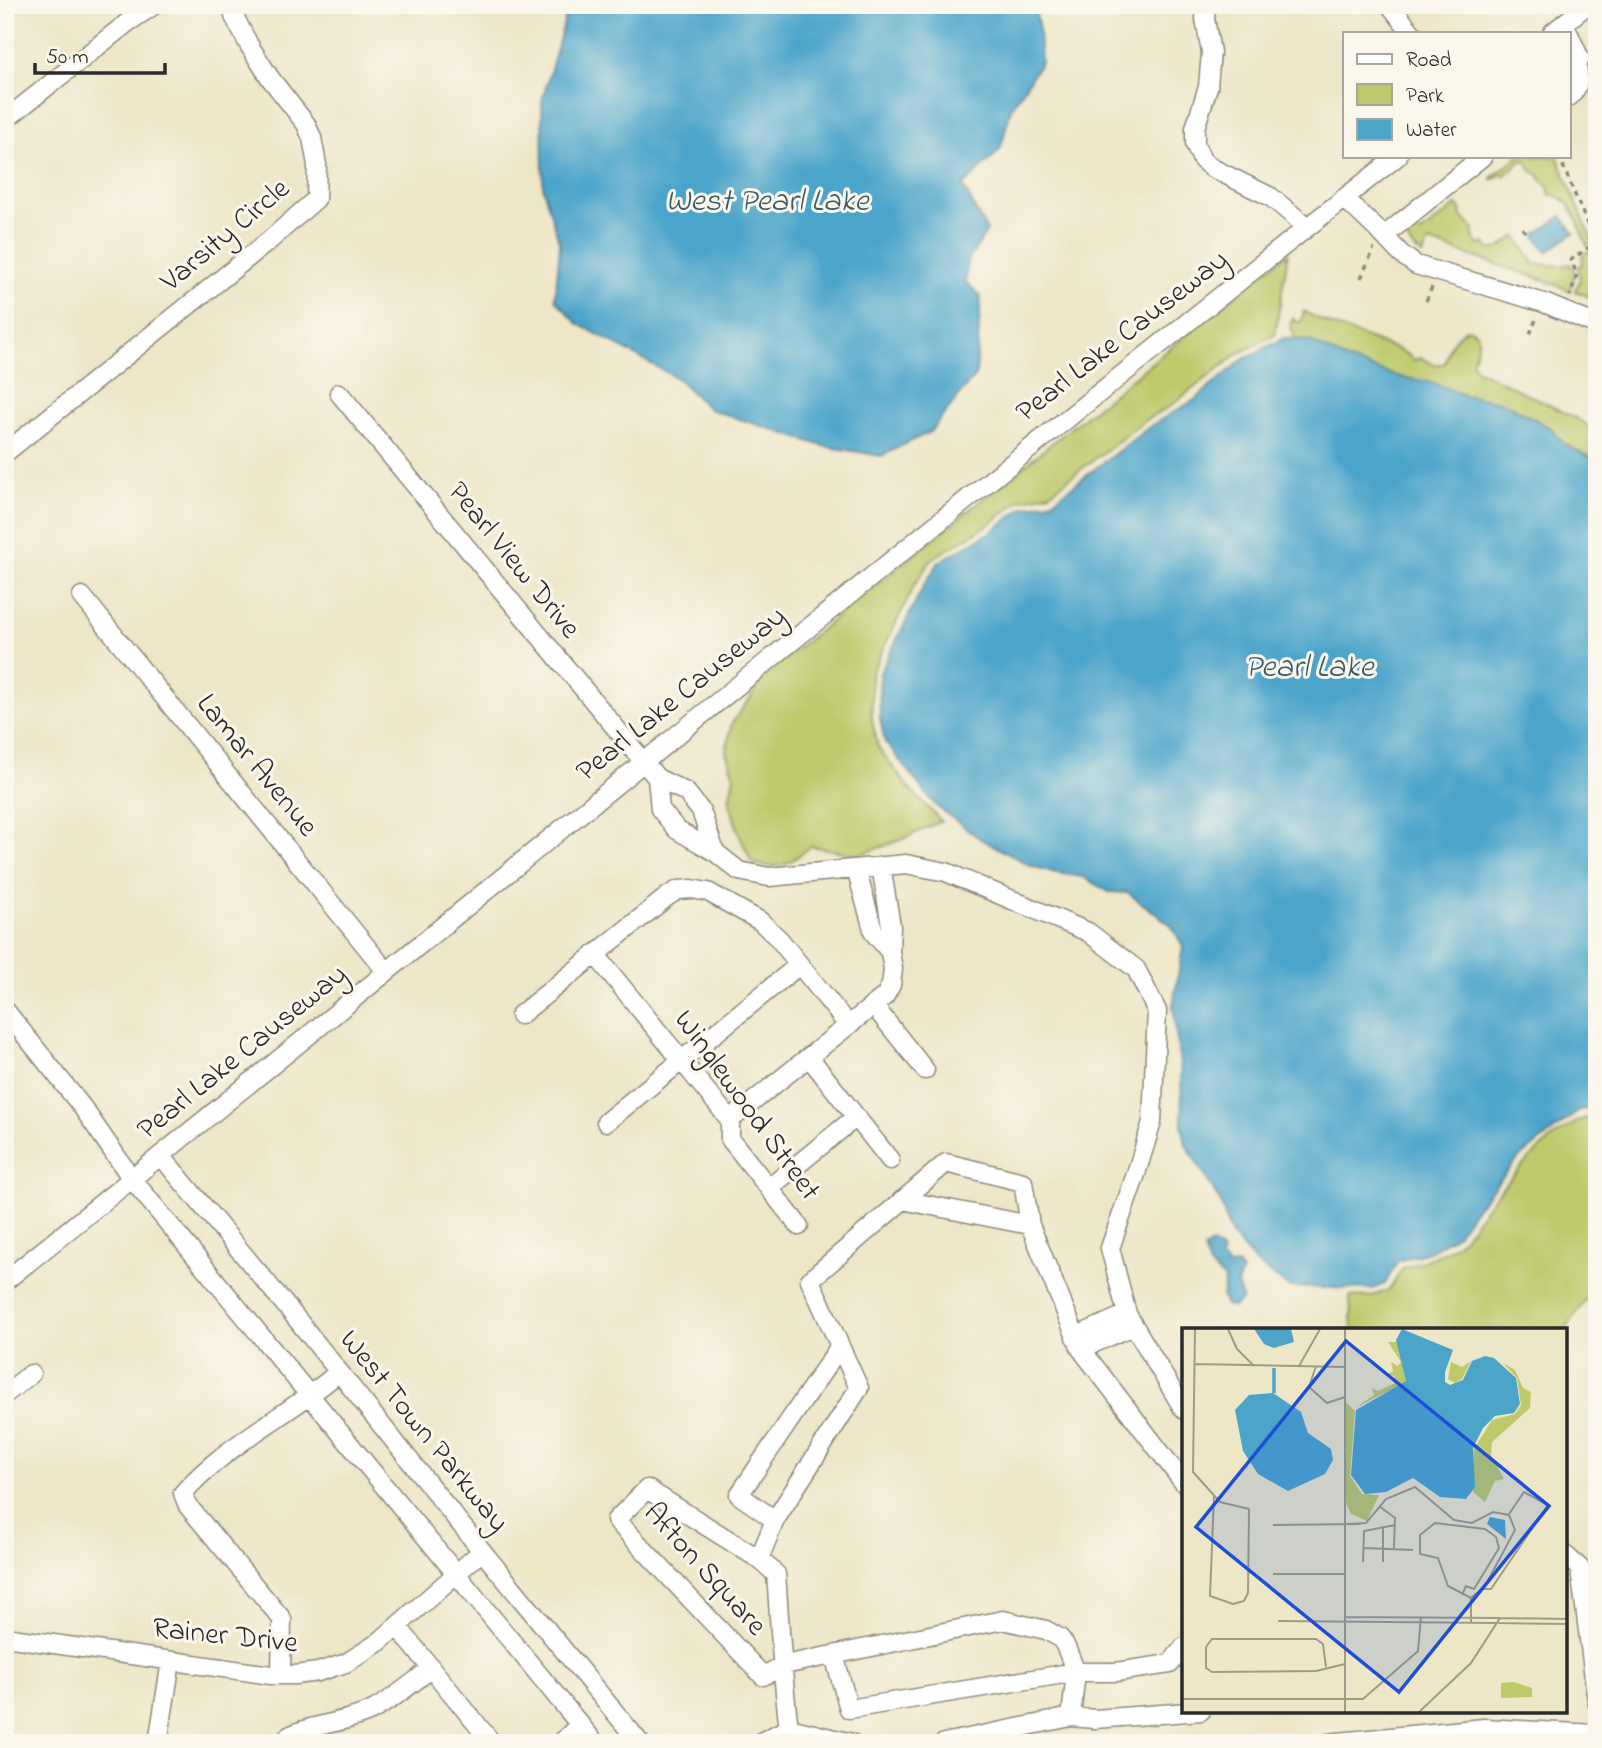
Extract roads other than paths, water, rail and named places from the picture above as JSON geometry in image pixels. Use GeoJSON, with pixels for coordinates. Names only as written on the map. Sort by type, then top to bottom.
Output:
{"type":"FeatureCollection","features":[{"type":"Feature","properties":{"kind":"street"},"geometry":{"type":"LineString","coordinates":[[5,120],[127,23],[154,5]]}},
{"type":"Feature","properties":{"kind":"street","name":"Varsity Circle"},"geometry":{"type":"LineString","coordinates":[[5,453],[271,240],[316,199],[317,165],[312,138],[306,124],[270,78],[249,45],[234,16],[237,5]]}},
{"type":"Feature","properties":{"kind":"street"},"geometry":{"type":"LineString","coordinates":[[1206,5],[1205,19],[1211,52],[1208,88],[1195,128],[1195,144],[1202,160],[1212,168],[1271,197],[1307,227]]}},
{"type":"Feature","properties":{"kind":"street"},"geometry":{"type":"LineString","coordinates":[[1390,5],[1411,32]]}},
{"type":"Feature","properties":{"kind":"street"},"geometry":{"type":"LineString","coordinates":[[1563,31],[1587,5]]}},
{"type":"Feature","properties":{"kind":"street"},"geometry":{"type":"LineString","coordinates":[[1570,43],[1580,59],[1573,69],[1579,81],[1570,96]]}},
{"type":"Feature","properties":{"kind":"street","name":"Pearl Lake Causeway"},"geometry":{"type":"LineString","coordinates":[[5,1281],[162,1157],[386,971],[644,764],[949,511],[1395,158]]}},
{"type":"Feature","properties":{"kind":"street"},"geometry":{"type":"LineString","coordinates":[[1382,234],[1480,158]]}},
{"type":"Feature","properties":{"kind":"street"},"geometry":{"type":"LineString","coordinates":[[1344,198],[1401,254],[1416,265],[1563,310],[1597,325]]}},
{"type":"Feature","properties":{"kind":"street","name":"Pearl View Drive"},"geometry":{"type":"LineString","coordinates":[[340,393],[657,779]]}},
{"type":"Feature","properties":{"kind":"street","name":"Lamar Avenue"},"geometry":{"type":"LineString","coordinates":[[82,596],[386,971]]}},
{"type":"Feature","properties":{"kind":"street"},"geometry":{"type":"LineString","coordinates":[[715,852],[701,811],[686,792],[657,779],[660,809],[677,830],[715,852],[739,871],[769,877],[906,864],[946,872],[1088,932],[1136,969],[1157,1011],[1152,1122],[1110,1248],[1130,1320],[1182,1407]]}},
{"type":"Feature","properties":{"kind":"street"},"geometry":{"type":"LineString","coordinates":[[730,1120],[885,996],[891,985],[893,969],[890,952],[891,926],[881,866]]}},
{"type":"Feature","properties":{"kind":"street"},"geometry":{"type":"LineString","coordinates":[[856,869],[874,933],[890,952]]}},
{"type":"Feature","properties":{"kind":"street"},"geometry":{"type":"LineString","coordinates":[[520,1015],[668,896],[678,890],[692,888],[708,892],[760,921],[779,939],[848,1026]]}},
{"type":"Feature","properties":{"kind":"street","name":"Winglewood Street"},"geometry":{"type":"LineString","coordinates":[[595,954],[730,1120],[730,1139],[799,1226]]}},
{"type":"Feature","properties":{"kind":"street"},"geometry":{"type":"LineString","coordinates":[[606,1122],[799,965]]}},
{"type":"Feature","properties":{"kind":"street"},"geometry":{"type":"LineString","coordinates":[[873,1005],[925,1070]]}},
{"type":"Feature","properties":{"kind":"street"},"geometry":{"type":"LineString","coordinates":[[5,1010],[83,1108],[132,1179],[595,1743]]}},
{"type":"Feature","properties":{"kind":"street"},"geometry":{"type":"LineString","coordinates":[[809,1057],[890,1160]]}},
{"type":"Feature","properties":{"kind":"street"},"geometry":{"type":"LineString","coordinates":[[769,1188],[856,1117]]}},
{"type":"Feature","properties":{"kind":"street","name":"West Town Parkway"},"geometry":{"type":"LineString","coordinates":[[162,1157],[640,1743]]}},
{"type":"Feature","properties":{"kind":"street","name":"Afton Square"},"geometry":{"type":"LineString","coordinates":[[759,1559],[775,1520],[859,1388],[810,1280],[946,1163],[1023,1182],[1030,1225],[1078,1343],[1182,1480]]}},
{"type":"Feature","properties":{"kind":"street"},"geometry":{"type":"LineString","coordinates":[[902,1200],[1030,1225]]}},
{"type":"Feature","properties":{"kind":"street"},"geometry":{"type":"LineString","coordinates":[[1078,1343],[1130,1320]]}},
{"type":"Feature","properties":{"kind":"street"},"geometry":{"type":"LineString","coordinates":[[775,1520],[739,1495],[840,1346]]}},
{"type":"Feature","properties":{"kind":"street"},"geometry":{"type":"LineString","coordinates":[[281,1675],[282,1619],[188,1506],[183,1493],[210,1467],[272,1421],[310,1397],[339,1372]]}},
{"type":"Feature","properties":{"kind":"street"},"geometry":{"type":"LineString","coordinates":[[5,1394],[31,1374]]}},
{"type":"Feature","properties":{"kind":"street","name":"Afton Square"},"geometry":{"type":"LineString","coordinates":[[783,1735],[784,1665],[776,1574],[759,1559],[647,1489],[616,1520],[762,1676],[784,1665],[1003,1620],[1045,1630],[1059,1638],[1065,1645],[1076,1672]]}},
{"type":"Feature","properties":{"kind":"street","name":"Rainer Drive"},"geometry":{"type":"LineString","coordinates":[[5,1637],[281,1675],[318,1672],[346,1663],[379,1642],[482,1551]]}},
{"type":"Feature","properties":{"kind":"street"},"geometry":{"type":"LineString","coordinates":[[1567,1557],[1580,1568],[1597,1701]]}},
{"type":"Feature","properties":{"kind":"street"},"geometry":{"type":"LineString","coordinates":[[397,1626],[492,1743]]}},
{"type":"Feature","properties":{"kind":"street"},"geometry":{"type":"LineString","coordinates":[[834,1655],[849,1709],[1076,1672],[1116,1672],[1170,1664],[1182,1649]]}},
{"type":"Feature","properties":{"kind":"street"},"geometry":{"type":"LineString","coordinates":[[158,1743],[171,1661]]}},
{"type":"Feature","properties":{"kind":"street"},"geometry":{"type":"LineString","coordinates":[[289,1743],[289,1736],[303,1729],[323,1726],[372,1711],[431,1669]]}},
{"type":"Feature","properties":{"kind":"street"},"geometry":{"type":"LineString","coordinates":[[1071,1717],[1076,1672]]}},
{"type":"Feature","properties":{"kind":"street"},"geometry":{"type":"LineString","coordinates":[[944,1743],[1071,1717],[1095,1719],[1182,1712]]}},
{"type":"Feature","properties":{"kind":"street"},"geometry":{"type":"LineString","coordinates":[[561,1743],[580,1724]]}},
{"type":"Feature","properties":{"kind":"street"},"geometry":{"type":"LineString","coordinates":[[1328,1743],[1484,1728],[1597,1734]]}},
{"type":"Feature","properties":{"kind":"street"},"geometry":{"type":"LineString","coordinates":[[759,1743],[783,1735],[852,1743]]}},
{"type":"Feature","properties":{"kind":"water","name":"West Pearl Lake"},"geometry":{"type":"Polygon","coordinates":[[[569,5],[1034,5],[1041,62],[1011,109],[1000,150],[963,186],[987,231],[967,262],[966,282],[981,297],[976,374],[930,432],[881,456],[823,446],[709,409],[678,379],[577,323],[555,299],[560,245],[543,188],[542,101],[569,5]]]}},
{"type":"Feature","properties":{"kind":"water"},"geometry":{"type":"Polygon","coordinates":[[[1562,216],[1574,233],[1547,252],[1535,235],[1562,216]]]}},
{"type":"Feature","properties":{"kind":"water","name":"Pearl Lake"},"geometry":{"type":"Polygon","coordinates":[[[1284,338],[1309,341],[1347,360],[1404,378],[1431,382],[1464,395],[1505,403],[1551,428],[1562,442],[1573,449],[1597,460],[1597,1107],[1580,1110],[1520,1157],[1474,1210],[1458,1233],[1429,1252],[1398,1261],[1385,1284],[1372,1289],[1289,1287],[1257,1264],[1231,1235],[1220,1201],[1186,1144],[1182,1125],[1181,1073],[1173,1006],[1183,946],[1171,925],[1128,893],[1109,892],[1083,877],[1032,866],[982,840],[936,806],[885,742],[880,719],[879,675],[924,585],[939,562],[994,530],[1022,508],[1053,501],[1152,425],[1196,399],[1242,360],[1284,338]]]}},
{"type":"Feature","properties":{"kind":"water"},"geometry":{"type":"Polygon","coordinates":[[[1212,1244],[1220,1249],[1223,1254],[1220,1257],[1228,1266],[1237,1265],[1242,1271],[1237,1285],[1243,1300],[1234,1307],[1226,1305],[1222,1297],[1225,1279],[1209,1266],[1204,1249],[1212,1244]]]}}]}
